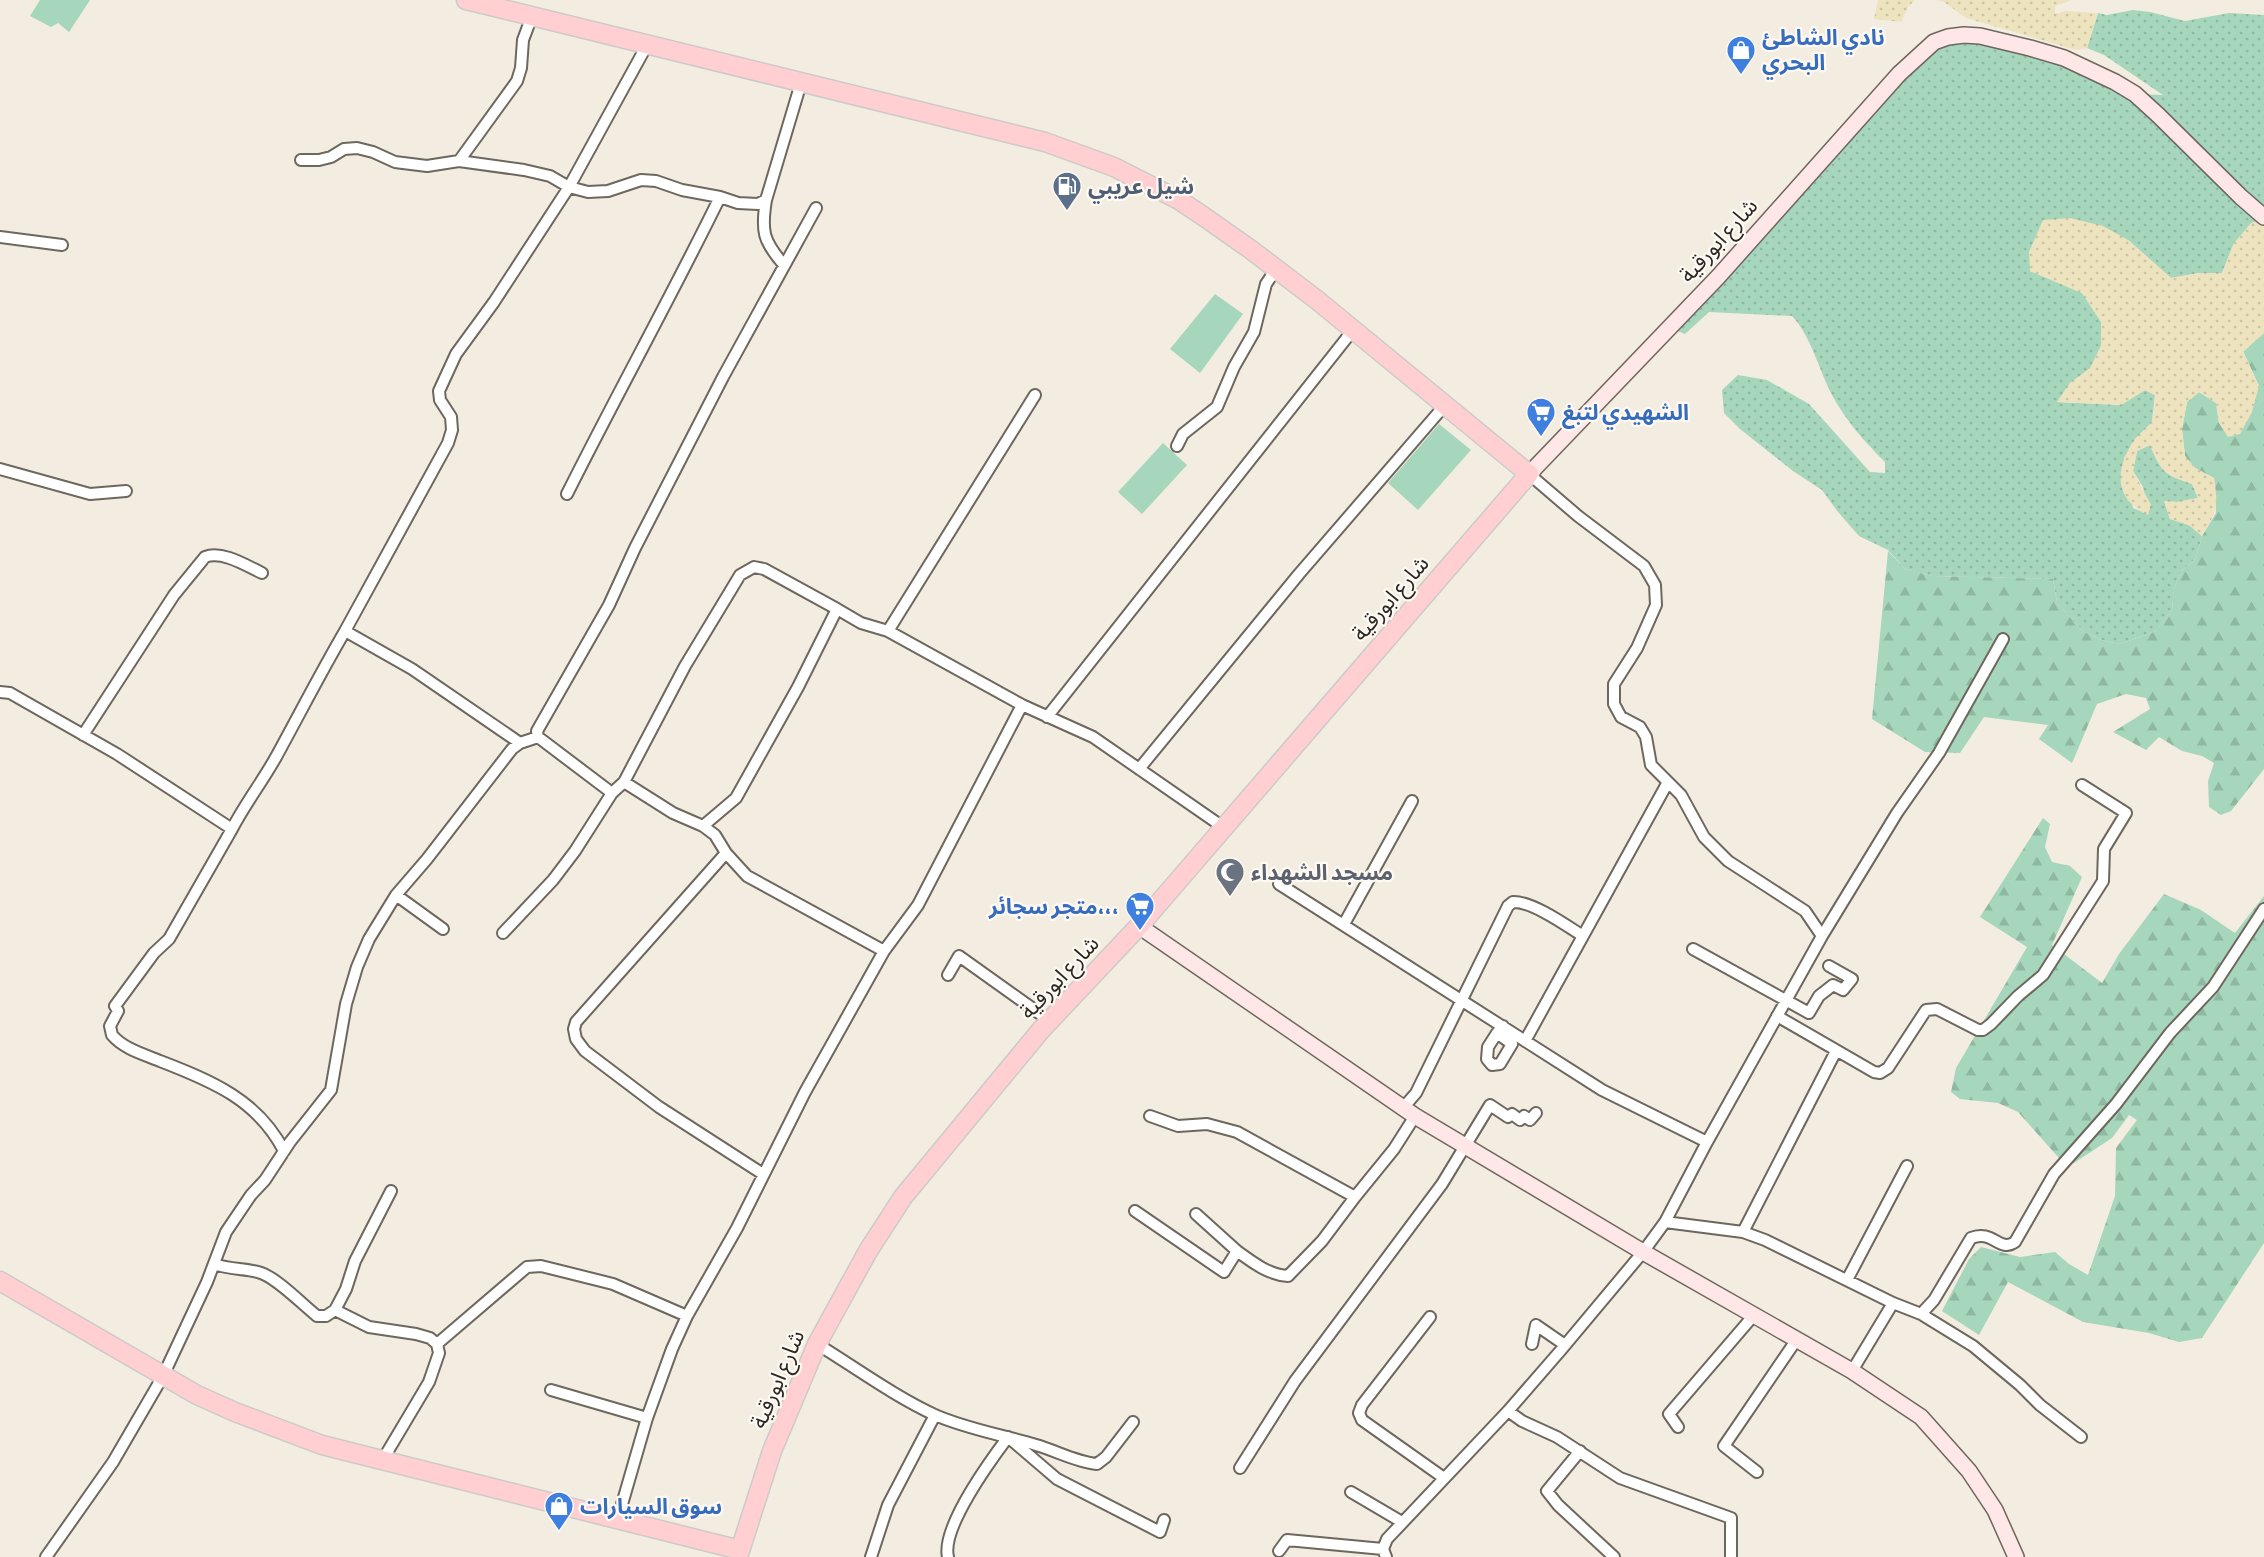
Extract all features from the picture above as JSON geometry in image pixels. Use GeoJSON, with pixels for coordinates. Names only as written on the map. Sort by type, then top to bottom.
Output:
{"type":"FeatureCollection","features":[{"type":"Feature","properties":{"kind":"main road"},"geometry":{"type":"LineString","coordinates":[[466,0],[1045,142],[1114,167],[1179,200],[1276,269],[1529,474]]}},
{"type":"Feature","properties":{"kind":"main road","name":"شارع ابورقية"},"geometry":{"type":"LineString","coordinates":[[739,1553],[772,1451],[817,1344],[868,1251],[903,1197],[1050,1021],[1139,926],[1529,474],[1718,277],[1899,74],[1934,42],[1948,37],[1980,36],[2030,48],[2084,66],[2115,82],[2135,94],[2264,217]]}},
{"type":"Feature","properties":{"kind":"main road"},"geometry":{"type":"LineString","coordinates":[[1139,926],[1409,1112],[1643,1252],[1852,1371],[1921,1418],[1969,1471],[1995,1510],[2016,1557]]}},
{"type":"Feature","properties":{"kind":"main road"},"geometry":{"type":"LineString","coordinates":[[0,1281],[162,1376],[235,1412],[322,1445],[618,1518],[739,1553]]}},
{"type":"Feature","properties":{"kind":"street"},"geometry":{"type":"LineString","coordinates":[[459,161],[517,81],[521,68],[523,40],[532,16]]}},
{"type":"Feature","properties":{"kind":"street"},"geometry":{"type":"LineString","coordinates":[[284,1151],[266,1122],[236,1096],[128,1047],[112,1035],[110,1026],[118,1011],[115,1006],[154,953],[168,939],[245,804],[274,761],[318,676],[448,443],[453,430],[451,417],[440,400],[439,391],[456,354],[494,302],[569,187],[647,45]]}},
{"type":"Feature","properties":{"kind":"street"},"geometry":{"type":"LineString","coordinates":[[784,265],[770,248],[763,224],[766,200],[801,83]]}},
{"type":"Feature","properties":{"kind":"street"},"geometry":{"type":"LineString","coordinates":[[301,160],[319,160],[331,157],[344,149],[357,148],[395,162],[427,166],[459,161],[524,170],[550,176],[569,187],[588,192],[608,191],[641,180],[656,181],[682,190],[747,204],[758,204],[766,200]]}},
{"type":"Feature","properties":{"kind":"street"},"geometry":{"type":"LineString","coordinates":[[567,494],[720,197]]}},
{"type":"Feature","properties":{"kind":"street"},"geometry":{"type":"LineString","coordinates":[[612,793],[541,741],[537,731],[609,605],[677,466],[816,208]]}},
{"type":"Feature","properties":{"kind":"street"},"geometry":{"type":"LineString","coordinates":[[0,237],[62,245]]}},
{"type":"Feature","properties":{"kind":"street"},"geometry":{"type":"LineString","coordinates":[[1177,447],[1183,434],[1217,407],[1234,367],[1254,332],[1266,284],[1276,269]]}},
{"type":"Feature","properties":{"kind":"street"},"geometry":{"type":"LineString","coordinates":[[1047,717],[1353,330]]}},
{"type":"Feature","properties":{"kind":"street"},"geometry":{"type":"LineString","coordinates":[[888,632],[1035,395]]}},
{"type":"Feature","properties":{"kind":"street"},"geometry":{"type":"LineString","coordinates":[[1139,769],[1299,574],[1445,405]]}},
{"type":"Feature","properties":{"kind":"street"},"geometry":{"type":"LineString","coordinates":[[0,469],[90,494],[126,491]]}},
{"type":"Feature","properties":{"kind":"street"},"geometry":{"type":"LineString","coordinates":[[1529,474],[1578,516],[1644,566],[1655,585],[1656,605],[1637,648],[1614,684],[1614,704],[1621,717],[1640,728],[1646,737],[1651,765],[1681,795],[1704,837],[1728,861],[1805,911],[1812,917],[1822,936]]}},
{"type":"Feature","properties":{"kind":"street"},"geometry":{"type":"LineString","coordinates":[[83,735],[174,595],[205,557],[212,555],[231,559],[262,573]]}},
{"type":"Feature","properties":{"kind":"street"},"geometry":{"type":"LineString","coordinates":[[503,933],[553,880],[575,851],[612,793],[624,782],[685,666],[740,575],[754,567],[764,569],[861,623],[888,632],[1022,705],[1093,737],[1223,827]]}},
{"type":"Feature","properties":{"kind":"street"},"geometry":{"type":"LineString","coordinates":[[704,826],[736,798],[798,687],[837,609]]}},
{"type":"Feature","properties":{"kind":"street"},"geometry":{"type":"LineString","coordinates":[[345,631],[412,669],[520,743]]}},
{"type":"Feature","properties":{"kind":"street"},"geometry":{"type":"LineString","coordinates":[[1279,1551],[1287,1540],[1385,1553],[1388,1539],[1402,1522],[1508,1410],[1643,1252],[1665,1222],[1822,936],[1897,813],[1939,753],[2003,639]]}},
{"type":"Feature","properties":{"kind":"street"},"geometry":{"type":"LineString","coordinates":[[0,692],[10,693],[83,735],[232,829]]}},
{"type":"Feature","properties":{"kind":"street"},"geometry":{"type":"LineString","coordinates":[[618,1518],[647,1418],[672,1349],[687,1316],[736,1228],[805,1092],[884,951],[918,905],[1022,705]]}},
{"type":"Feature","properties":{"kind":"street"},"geometry":{"type":"LineString","coordinates":[[46,1557],[113,1462],[162,1376],[232,1222],[331,1090],[346,1004],[357,967],[369,939],[396,895],[428,859],[512,749],[520,743],[538,737]]}},
{"type":"Feature","properties":{"kind":"street"},"geometry":{"type":"LineString","coordinates":[[624,782],[673,813],[704,826],[715,835],[726,853],[747,876],[884,951]]}},
{"type":"Feature","properties":{"kind":"street"},"geometry":{"type":"LineString","coordinates":[[1525,1041],[1668,782]]}},
{"type":"Feature","properties":{"kind":"street"},"geometry":{"type":"LineString","coordinates":[[1777,1016],[1836,1051],[1880,1073],[1888,1068],[1926,1010],[1937,1010],[1978,1030],[1983,1030],[1991,1024],[2018,996],[2043,975],[2103,881],[2104,849],[2126,813],[2082,785]]}},
{"type":"Feature","properties":{"kind":"street"},"geometry":{"type":"LineString","coordinates":[[1344,924],[1412,801]]}},
{"type":"Feature","properties":{"kind":"street"},"geometry":{"type":"LineString","coordinates":[[726,853],[576,1022],[574,1029],[576,1039],[585,1051],[659,1107],[763,1173]]}},
{"type":"Feature","properties":{"kind":"street"},"geometry":{"type":"LineString","coordinates":[[1279,884],[1463,999],[1500,1030],[1525,1041],[1602,1090],[1707,1142]]}},
{"type":"Feature","properties":{"kind":"street"},"geometry":{"type":"LineString","coordinates":[[396,895],[443,929]]}},
{"type":"Feature","properties":{"kind":"street"},"geometry":{"type":"LineString","coordinates":[[1196,1214],[1257,1266],[1281,1276],[1288,1276],[1322,1241],[1354,1197],[1394,1149],[1434,1053],[1508,906],[1520,901],[1583,936]]}},
{"type":"Feature","properties":{"kind":"street"},"geometry":{"type":"LineString","coordinates":[[1921,1314],[1934,1300],[1971,1238],[1979,1235],[1987,1236],[2002,1245],[2010,1245],[2014,1242],[2054,1174],[2116,1104],[2170,1033],[2214,987],[2264,909]]}},
{"type":"Feature","properties":{"kind":"street"},"geometry":{"type":"LineString","coordinates":[[1693,949],[1809,1013],[1819,996],[1833,985],[1843,990],[1852,978],[1829,966]]}},
{"type":"Feature","properties":{"kind":"street"},"geometry":{"type":"LineString","coordinates":[[948,975],[959,956],[1050,1021]]}},
{"type":"Feature","properties":{"kind":"street"},"geometry":{"type":"LineString","coordinates":[[1743,1232],[1836,1051]]}},
{"type":"Feature","properties":{"kind":"street"},"geometry":{"type":"LineString","coordinates":[[1240,1468],[1295,1381],[1442,1184],[1490,1105],[1508,1117],[1512,1114],[1520,1120],[1524,1116],[1530,1120],[1536,1113]]}},
{"type":"Feature","properties":{"kind":"street"},"geometry":{"type":"LineString","coordinates":[[1150,1116],[1178,1126],[1207,1124],[1237,1132],[1354,1197]]}},
{"type":"Feature","properties":{"kind":"street"},"geometry":{"type":"LineString","coordinates":[[1847,1280],[1907,1166]]}},
{"type":"Feature","properties":{"kind":"street"},"geometry":{"type":"LineString","coordinates":[[214,1264],[230,1269],[261,1273],[273,1278],[317,1316],[326,1316],[335,1310],[346,1289],[355,1261],[392,1191]]}},
{"type":"Feature","properties":{"kind":"street"},"geometry":{"type":"LineString","coordinates":[[1135,1211],[1224,1272],[1238,1251]]}},
{"type":"Feature","properties":{"kind":"street"},"geometry":{"type":"LineString","coordinates":[[1665,1222],[1743,1232],[1765,1240],[1893,1303],[1921,1314],[1973,1346],[2040,1405],[2081,1437]]}},
{"type":"Feature","properties":{"kind":"street"},"geometry":{"type":"LineString","coordinates":[[437,1344],[527,1267],[532,1266],[541,1266],[613,1284],[687,1316]]}},
{"type":"Feature","properties":{"kind":"street"},"geometry":{"type":"LineString","coordinates":[[1852,1371],[1893,1303]]}},
{"type":"Feature","properties":{"kind":"street"},"geometry":{"type":"LineString","coordinates":[[335,1310],[369,1327],[416,1334],[430,1338],[437,1344],[439,1353],[429,1382],[382,1461]]}},
{"type":"Feature","properties":{"kind":"street"},"geometry":{"type":"LineString","coordinates":[[1678,1427],[1669,1414],[1754,1315]]}},
{"type":"Feature","properties":{"kind":"street"},"geometry":{"type":"LineString","coordinates":[[1430,1317],[1362,1405],[1359,1413],[1362,1420],[1444,1478]]}},
{"type":"Feature","properties":{"kind":"street"},"geometry":{"type":"LineString","coordinates":[[1532,1344],[1536,1325],[1565,1345]]}},
{"type":"Feature","properties":{"kind":"street"},"geometry":{"type":"LineString","coordinates":[[1757,1472],[1724,1446],[1797,1340]]}},
{"type":"Feature","properties":{"kind":"street"},"geometry":{"type":"LineString","coordinates":[[817,1344],[896,1394],[935,1415],[965,1426],[1040,1446],[1086,1463],[1097,1464],[1106,1457],[1133,1422]]}},
{"type":"Feature","properties":{"kind":"street"},"geometry":{"type":"LineString","coordinates":[[551,1390],[647,1418]]}},
{"type":"Feature","properties":{"kind":"street"},"geometry":{"type":"LineString","coordinates":[[1508,1410],[1522,1420],[1557,1437],[1620,1478],[1731,1518],[1731,1557]]}},
{"type":"Feature","properties":{"kind":"street"},"geometry":{"type":"LineString","coordinates":[[871,1557],[888,1505],[935,1415]]}},
{"type":"Feature","properties":{"kind":"street"},"geometry":{"type":"LineString","coordinates":[[1008,1437],[1058,1479],[1160,1532],[1164,1520]]}},
{"type":"Feature","properties":{"kind":"street"},"geometry":{"type":"LineString","coordinates":[[959,1557],[947,1554],[949,1536],[982,1472],[1008,1437]]}},
{"type":"Feature","properties":{"kind":"street"},"geometry":{"type":"LineString","coordinates":[[1580,1451],[1547,1491],[1558,1505],[1614,1557]]}},
{"type":"Feature","properties":{"kind":"street"},"geometry":{"type":"LineString","coordinates":[[1351,1492],[1402,1522]]}},
{"type":"Feature","properties":{"kind":"green space"},"geometry":{"type":"Polygon","coordinates":[[[40,0],[90,0],[69,32],[58,23],[51,27],[30,16],[40,0]]]}},
{"type":"Feature","properties":{"kind":"green space"},"geometry":{"type":"Polygon","coordinates":[[[2133,10],[2185,21],[2229,13],[2264,15],[2264,219],[2234,243],[2222,273],[2199,273],[2171,278],[2128,240],[2030,271],[2082,293],[2101,321],[2101,346],[2090,369],[2070,383],[2057,402],[2121,405],[2145,390],[2155,395],[2152,422],[2136,438],[2124,458],[2133,508],[2148,514],[2143,487],[2133,471],[2137,451],[2150,445],[2161,467],[2175,478],[2192,484],[2198,498],[2177,502],[2164,501],[2170,519],[2189,525],[2202,536],[2196,558],[2181,572],[2174,589],[2172,610],[2156,631],[2120,644],[2101,640],[2083,631],[2057,603],[2053,579],[1932,576],[1905,569],[1888,550],[1859,536],[1822,490],[1793,471],[1740,429],[1724,413],[1722,390],[1738,375],[1767,380],[1809,404],[1870,472],[1885,473],[1885,462],[1856,430],[1837,404],[1810,343],[1792,316],[1709,312],[1685,334],[1670,328],[1934,42],[1999,39],[2135,94],[2163,95],[2104,55],[2087,48],[2098,13],[2107,15],[2133,10]]]}},
{"type":"Feature","properties":{"kind":"green space"},"geometry":{"type":"Polygon","coordinates":[[[1215,294],[1243,314],[1200,373],[1170,349],[1215,294]]]}},
{"type":"Feature","properties":{"kind":"green space"},"geometry":{"type":"Polygon","coordinates":[[[2264,333],[2264,769],[2231,811],[2221,815],[2209,807],[2208,781],[2214,763],[2202,756],[2182,751],[2159,737],[2146,750],[2113,732],[2150,709],[2146,698],[2126,694],[2097,704],[2072,763],[2039,739],[2048,725],[1984,717],[1960,753],[1925,752],[1872,719],[1888,551],[1905,569],[1932,576],[2053,579],[2057,603],[2083,631],[2101,640],[2120,644],[2156,631],[2172,610],[2174,589],[2181,572],[2196,558],[2202,536],[2216,513],[2214,478],[2195,468],[2185,456],[2182,429],[2187,402],[2199,392],[2216,403],[2219,423],[2259,386],[2243,351],[2264,333]]]}},
{"type":"Feature","properties":{"kind":"green space"},"geometry":{"type":"Polygon","coordinates":[[[1439,424],[1471,450],[1418,510],[1388,483],[1439,424]]]}},
{"type":"Feature","properties":{"kind":"green space"},"geometry":{"type":"Polygon","coordinates":[[[1163,443],[1187,465],[1142,514],[1118,492],[1163,443]]]}},
{"type":"Feature","properties":{"kind":"green space"},"geometry":{"type":"Polygon","coordinates":[[[2043,818],[2050,824],[2045,847],[2052,862],[2070,866],[2082,877],[2052,945],[2102,983],[2119,954],[2164,894],[2201,910],[2235,933],[2264,896],[2264,1243],[2202,1338],[2179,1342],[2149,1333],[2083,1322],[2008,1282],[1979,1335],[1942,1311],[1969,1259],[1981,1247],[2020,1257],[2055,1252],[2069,1264],[2088,1275],[2115,1196],[2116,1148],[2137,1120],[2129,1115],[2112,1138],[2074,1163],[2059,1158],[2018,1112],[1998,1103],[1960,1099],[1951,1092],[1956,1068],[2027,947],[1980,917],[2043,818]]]}},
{"type":"Feature","properties":{"kind":"sand"},"geometry":{"type":"Polygon","coordinates":[[[1878,0],[1915,0],[1908,7],[1901,22],[1874,19],[1878,0]]]}},
{"type":"Feature","properties":{"kind":"sand"},"geometry":{"type":"Polygon","coordinates":[[[1937,0],[2072,0],[2055,6],[2055,14],[2066,11],[2098,13],[2087,48],[2076,50],[1966,18],[1944,2],[1937,0]]]}},
{"type":"Feature","properties":{"kind":"sand"},"geometry":{"type":"Polygon","coordinates":[[[2070,218],[2103,226],[2128,240],[2171,278],[2199,273],[2222,273],[2234,243],[2251,223],[2264,219],[2264,333],[2243,352],[2259,386],[2252,412],[2240,434],[2228,437],[2219,423],[2216,403],[2199,392],[2187,402],[2182,429],[2185,456],[2195,468],[2214,478],[2215,509],[2202,536],[2189,525],[2170,519],[2164,501],[2177,502],[2198,498],[2192,484],[2175,478],[2161,467],[2150,445],[2137,451],[2133,471],[2151,505],[2148,515],[2128,501],[2123,492],[2121,472],[2123,462],[2134,440],[2151,423],[2155,395],[2145,390],[2121,405],[2057,402],[2070,383],[2090,368],[2101,346],[2101,322],[2082,293],[2030,271],[2029,252],[2043,220],[2070,218]]]}},
{"type":"Feature","properties":{"kind":"place","name":"نادي الشاطئ البحري"},"geometry":{"type":"Point","coordinates":[1741,76]}},
{"type":"Feature","properties":{"kind":"place","name":"شيل عريبي"},"geometry":{"type":"Point","coordinates":[1067,212]}},
{"type":"Feature","properties":{"kind":"place","name":"الشهيدي لتبغ"},"geometry":{"type":"Point","coordinates":[1541,438]}},
{"type":"Feature","properties":{"kind":"place","name":"مسجد الشهداء"},"geometry":{"type":"Point","coordinates":[1230,898]}},
{"type":"Feature","properties":{"kind":"place","name":"متجر سجائر،،،"},"geometry":{"type":"Point","coordinates":[1140,932]}},
{"type":"Feature","properties":{"kind":"place","name":"سوق السيارات"},"geometry":{"type":"Point","coordinates":[559,1532]}}]}
